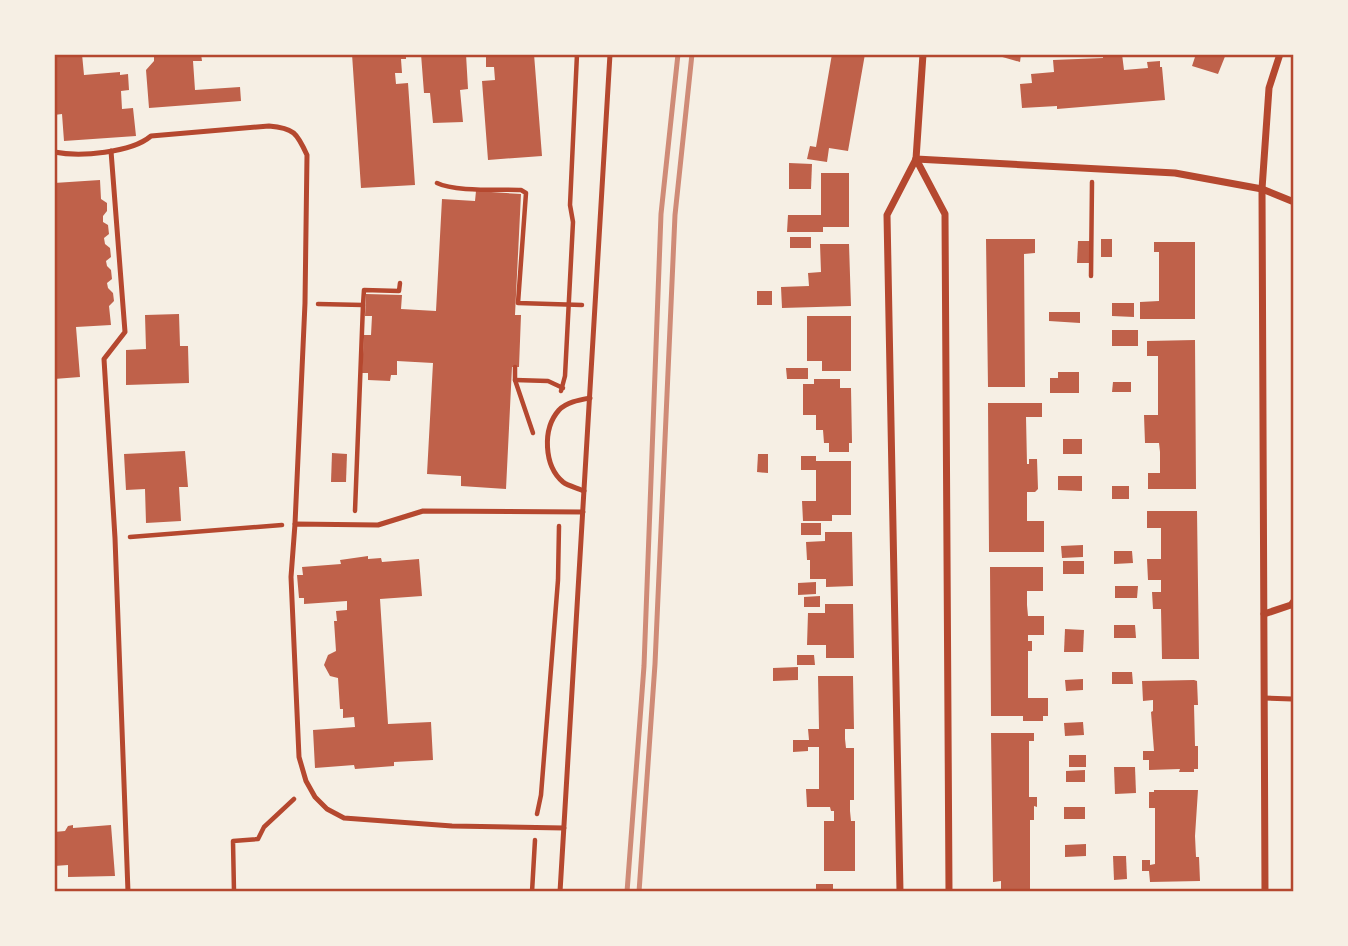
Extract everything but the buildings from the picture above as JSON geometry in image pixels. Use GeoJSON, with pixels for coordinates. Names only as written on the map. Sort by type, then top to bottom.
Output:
{"type":"FeatureCollection","features":[{"type":"Feature","properties":{"kind":"street"},"geometry":{"type":"LineString","coordinates":[[900,892],[887,215],[916,159],[923,54]]}},
{"type":"Feature","properties":{"kind":"street"},"geometry":{"type":"LineString","coordinates":[[1265,892],[1262,189],[1269,88],[1280,54]]}},
{"type":"Feature","properties":{"kind":"street"},"geometry":{"type":"LineString","coordinates":[[916,159],[1175,173],[1262,189],[1294,202]]}},
{"type":"Feature","properties":{"kind":"street"},"geometry":{"type":"LineString","coordinates":[[916,159],[945,214],[949,892]]}},
{"type":"Feature","properties":{"kind":"street"},"geometry":{"type":"LineString","coordinates":[[1264,614],[1291,605],[1294,601]]}},
{"type":"Feature","properties":{"kind":"lane"},"geometry":{"type":"LineString","coordinates":[[560,892],[610,54]]}},
{"type":"Feature","properties":{"kind":"lane"},"geometry":{"type":"LineString","coordinates":[[54,152],[66,155],[111,151],[141,145],[151,136],[269,126],[285,127],[298,135],[307,155],[305,303],[291,577],[298,744],[306,781],[315,797],[327,809],[344,818],[564,828]]}},
{"type":"Feature","properties":{"kind":"lane"},"geometry":{"type":"LineString","coordinates":[[111,151],[125,332],[104,359],[115,538],[128,892]]}},
{"type":"Feature","properties":{"kind":"lane"},"geometry":{"type":"LineString","coordinates":[[584,491],[564,483],[550,464],[550,424],[560,409],[574,401],[590,398]]}},
{"type":"Feature","properties":{"kind":"lane"},"geometry":{"type":"LineString","coordinates":[[295,524],[378,525],[423,511],[583,512]]}},
{"type":"Feature","properties":{"kind":"lane"},"geometry":{"type":"LineString","coordinates":[[1264,698],[1293,699]]}},
{"type":"Feature","properties":{"kind":"path"},"geometry":{"type":"LineString","coordinates":[[558,397],[563,388],[569,304],[573,222],[570,205],[577,54]]}},
{"type":"Feature","properties":{"kind":"path"},"geometry":{"type":"LineString","coordinates":[[1091,276],[1092,168]]}},
{"type":"Feature","properties":{"kind":"path"},"geometry":{"type":"LineString","coordinates":[[437,183],[449,189],[521,190],[526,193],[518,303],[595,305]]}},
{"type":"Feature","properties":{"kind":"path"},"geometry":{"type":"LineString","coordinates":[[354,526],[364,290],[400,292],[400,283]]}},
{"type":"Feature","properties":{"kind":"path"},"geometry":{"type":"LineString","coordinates":[[305,303],[363,305]]}},
{"type":"Feature","properties":{"kind":"path"},"geometry":{"type":"LineString","coordinates":[[515,367],[515,380],[535,438]]}},
{"type":"Feature","properties":{"kind":"path"},"geometry":{"type":"LineString","coordinates":[[515,380],[548,381],[571,392],[574,401]]}},
{"type":"Feature","properties":{"kind":"path"},"geometry":{"type":"LineString","coordinates":[[532,892],[558,580],[559,511]]}},
{"type":"Feature","properties":{"kind":"path"},"geometry":{"type":"LineString","coordinates":[[115,538],[295,524]]}},
{"type":"Feature","properties":{"kind":"path"},"geometry":{"type":"LineString","coordinates":[[234,892],[233,841],[258,839],[264,827],[294,799]]}},
{"type":"Feature","properties":{"kind":"railway"},"geometry":{"type":"LineString","coordinates":[[627,892],[644,666],[661,214],[678,54]]}},
{"type":"Feature","properties":{"kind":"railway"},"geometry":{"type":"LineString","coordinates":[[639,892],[655,664],[675,215],[692,54]]}}]}
